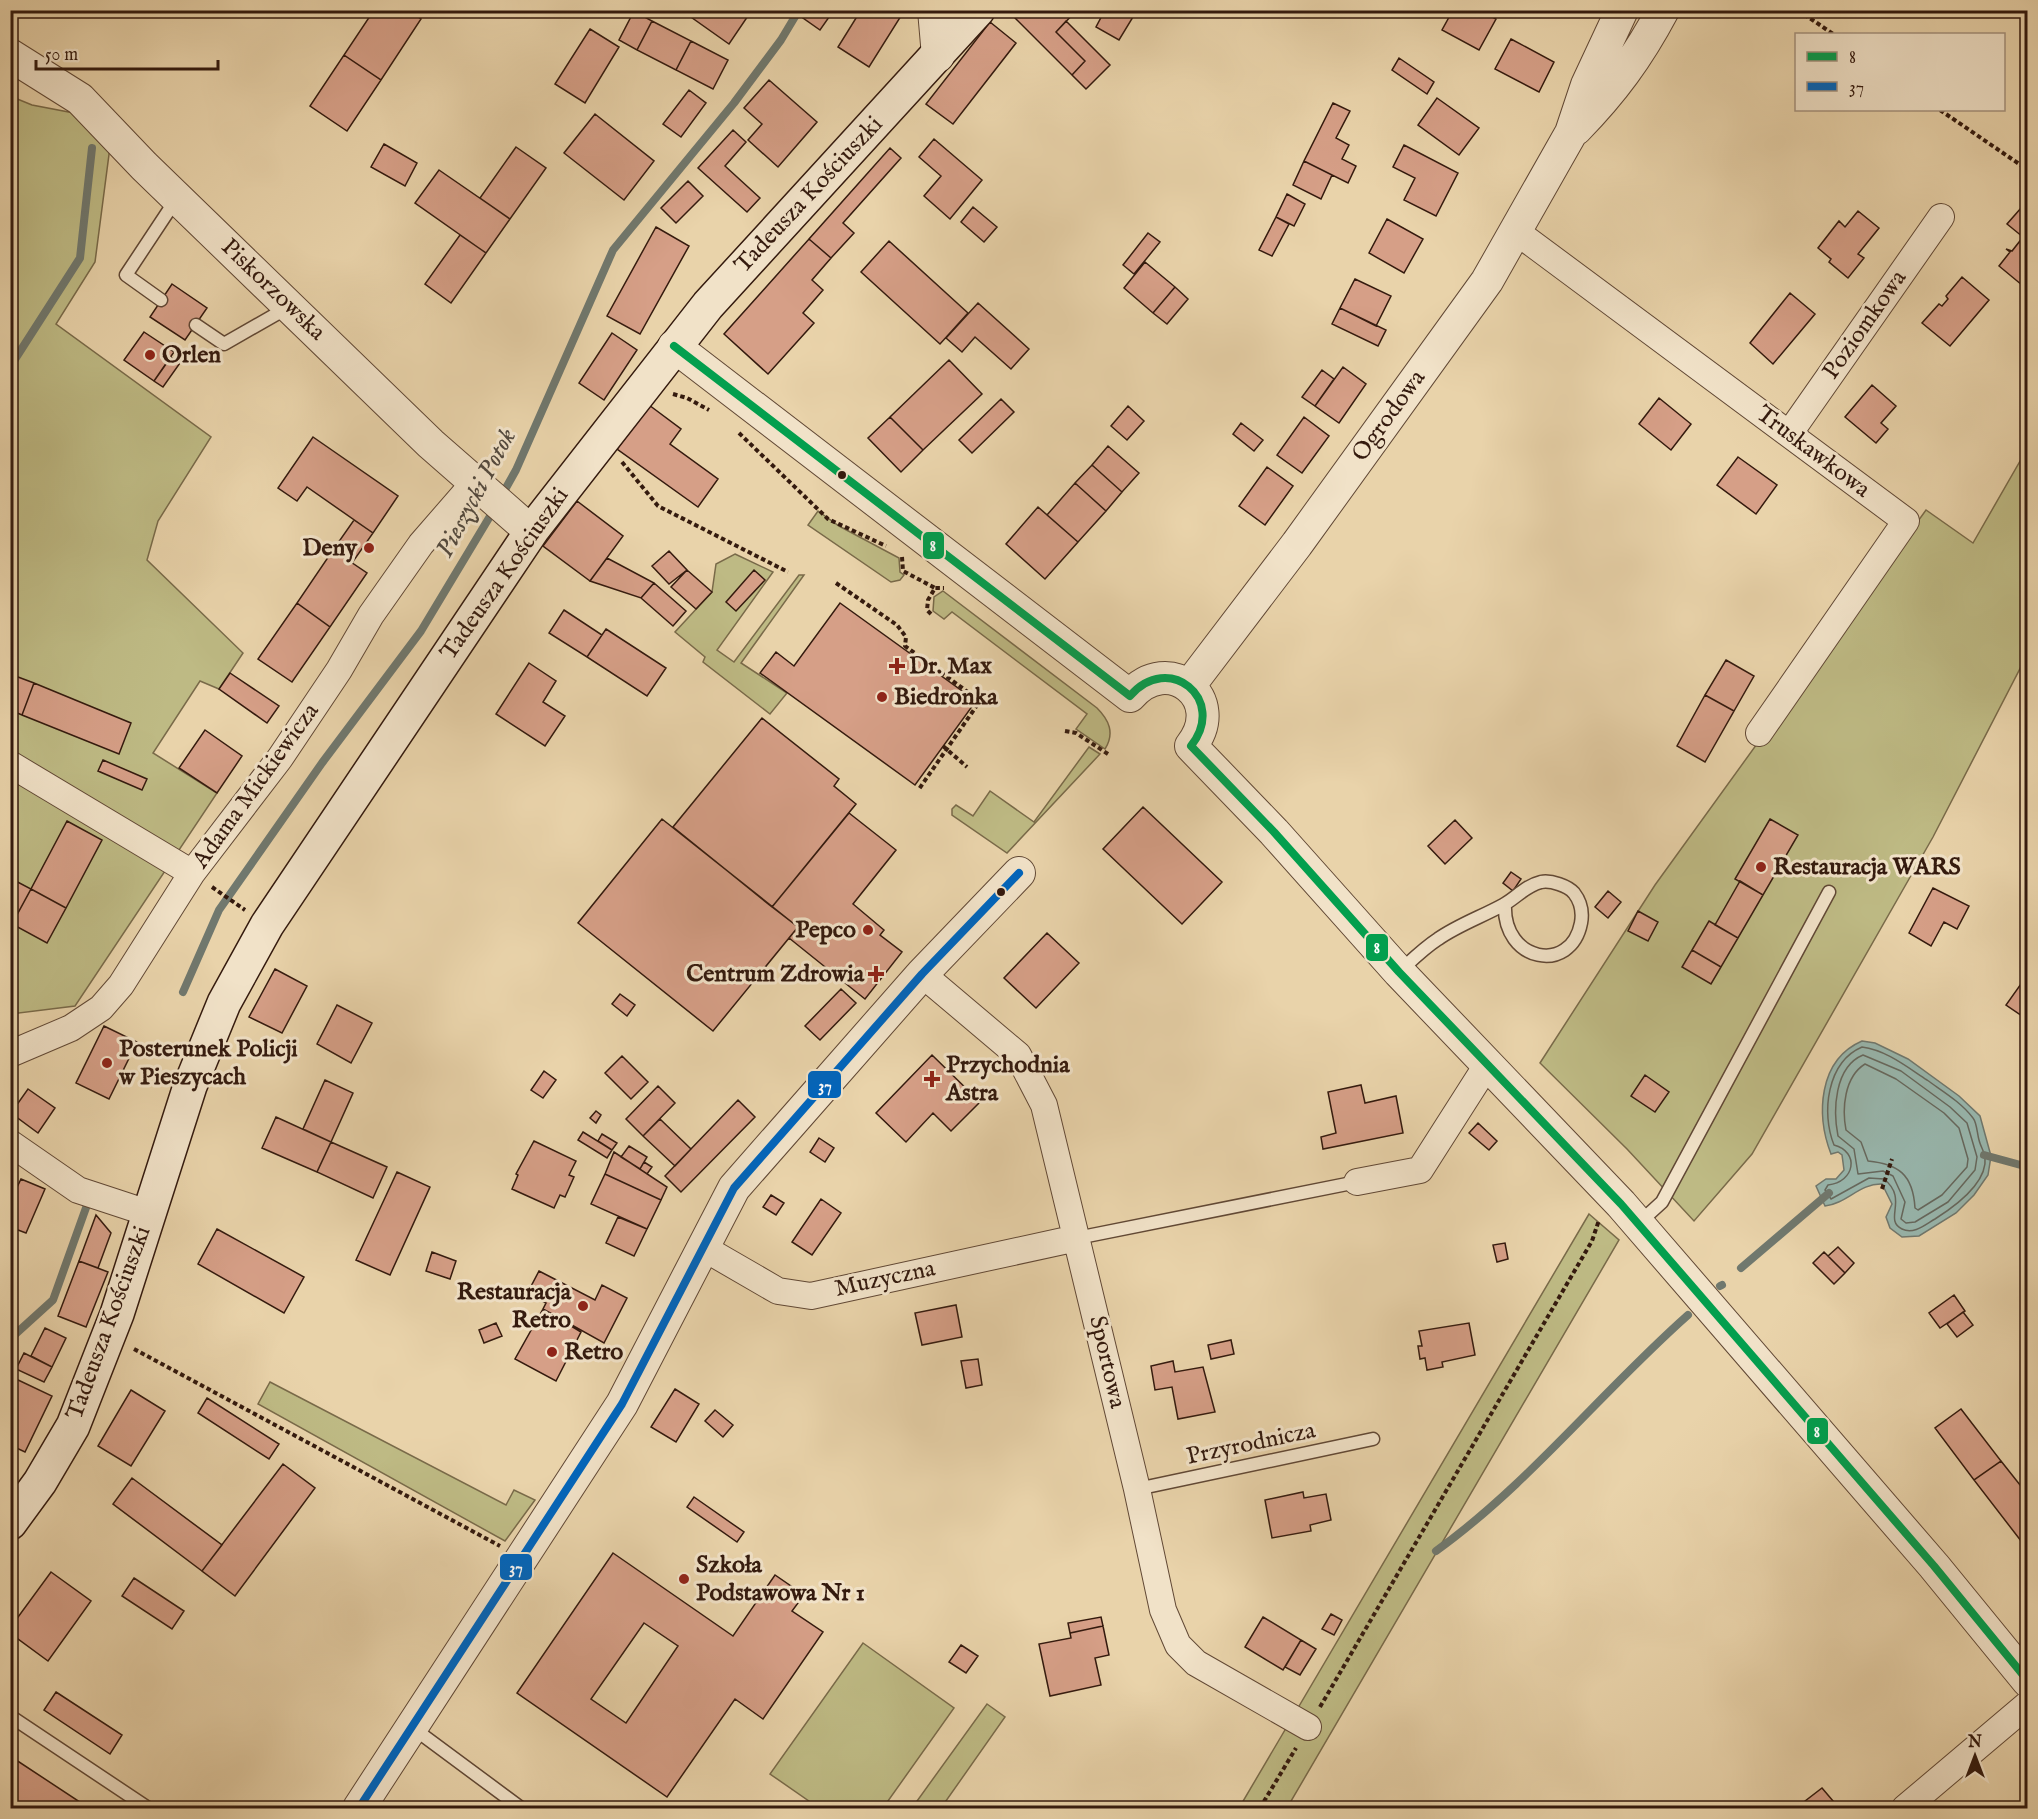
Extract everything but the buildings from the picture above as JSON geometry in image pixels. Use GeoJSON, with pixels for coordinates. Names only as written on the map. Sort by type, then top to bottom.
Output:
{"type":"FeatureCollection","features":[{"type":"Feature","properties":{"kind":"main road","name":"Tadeusza Kościuszki"},"geometry":{"type":"LineString","coordinates":[[10,1523],[40,1482],[73,1426],[117,1314],[190,1086],[224,1003],[267,925],[526,525],[708,305],[978,10]]}},
{"type":"Feature","properties":{"kind":"street"},"geometry":{"type":"LineString","coordinates":[[934,10],[938,56]]}},
{"type":"Feature","properties":{"kind":"street","name":"Ogrodowa"},"geometry":{"type":"LineString","coordinates":[[1189,686],[1297,544],[1487,281],[1514,230],[1571,134],[1587,86],[1622,10]]}},
{"type":"Feature","properties":{"kind":"street","name":"Ogrodowa"},"geometry":{"type":"LineString","coordinates":[[1571,134],[1608,96],[1641,53],[1663,10]]}},
{"type":"Feature","properties":{"kind":"street","name":"Piskorzowska"},"geometry":{"type":"LineString","coordinates":[[10,55],[80,99],[177,197],[478,487],[526,525]]}},
{"type":"Feature","properties":{"kind":"street","name":"Poziomkowa"},"geometry":{"type":"LineString","coordinates":[[1789,434],[1941,216]]}},
{"type":"Feature","properties":{"kind":"street","name":"Truskawkowa"},"geometry":{"type":"LineString","coordinates":[[1514,230],[1906,521],[1759,733]]}},
{"type":"Feature","properties":{"kind":"street"},"geometry":{"type":"LineString","coordinates":[[674,346],[1130,696],[1146,681],[1157,678],[1179,680],[1189,686],[1202,704],[1203,715],[1202,726],[1191,746],[1274,832],[1399,972],[1638,1224],[1934,1566],[2028,1681]]}},
{"type":"Feature","properties":{"kind":"street","name":"Adama Mickiewicza"},"geometry":{"type":"LineString","coordinates":[[10,1054],[72,1028],[101,1008],[121,985],[192,873],[280,758],[339,670],[371,615],[421,544],[478,487]]}},
{"type":"Feature","properties":{"kind":"street"},"geometry":{"type":"LineString","coordinates":[[10,764],[192,873]]}},
{"type":"Feature","properties":{"kind":"street"},"geometry":{"type":"LineString","coordinates":[[359,1809],[622,1404],[734,1188],[922,974],[1019,873]]}},
{"type":"Feature","properties":{"kind":"street","name":"Sportowa"},"geometry":{"type":"LineString","coordinates":[[922,974],[1018,1055],[1044,1105],[1137,1489],[1163,1610],[1178,1645],[1205,1669],[1308,1728]]}},
{"type":"Feature","properties":{"kind":"street"},"geometry":{"type":"LineString","coordinates":[[1357,1182],[1420,1170],[1487,1065]]}},
{"type":"Feature","properties":{"kind":"street","name":"Tadeusza Kościuszki"},"geometry":{"type":"LineString","coordinates":[[10,1143],[78,1190],[148,1213]]}},
{"type":"Feature","properties":{"kind":"street","name":"Muzyczna"},"geometry":{"type":"LineString","coordinates":[[702,1247],[778,1291],[811,1296],[1077,1238]]}},
{"type":"Feature","properties":{"kind":"street"},"geometry":{"type":"LineString","coordinates":[[1905,1809],[2028,1704]]}},
{"type":"Feature","properties":{"kind":"lane"},"geometry":{"type":"LineString","coordinates":[[161,300],[126,275],[177,197]]}},
{"type":"Feature","properties":{"kind":"lane"},"geometry":{"type":"LineString","coordinates":[[196,325],[224,344],[290,306]]}},
{"type":"Feature","properties":{"kind":"lane"},"geometry":{"type":"LineString","coordinates":[[1399,972],[1437,939],[1505,904],[1517,892],[1543,881],[1569,887],[1581,904],[1581,924],[1572,943],[1559,953],[1538,956],[1521,948],[1510,935],[1504,920],[1505,904]]}},
{"type":"Feature","properties":{"kind":"lane"},"geometry":{"type":"LineString","coordinates":[[1638,1224],[1662,1202],[1829,892]]}},
{"type":"Feature","properties":{"kind":"lane"},"geometry":{"type":"LineString","coordinates":[[1077,1238],[1357,1182]]}},
{"type":"Feature","properties":{"kind":"lane","name":"Przyrodnicza"},"geometry":{"type":"LineString","coordinates":[[1137,1489],[1373,1439]]}},
{"type":"Feature","properties":{"kind":"lane"},"geometry":{"type":"LineString","coordinates":[[10,1716],[148,1809]]}},
{"type":"Feature","properties":{"kind":"lane"},"geometry":{"type":"LineString","coordinates":[[412,1728],[521,1809]]}},
{"type":"Feature","properties":{"kind":"path"},"geometry":{"type":"LineString","coordinates":[[1798,10],[1832,33]]}},
{"type":"Feature","properties":{"kind":"path"},"geometry":{"type":"LineString","coordinates":[[1941,111],[2028,170]]}},
{"type":"Feature","properties":{"kind":"path"},"geometry":{"type":"LineString","coordinates":[[664,391],[687,398],[714,413]]}},
{"type":"Feature","properties":{"kind":"path"},"geometry":{"type":"LineString","coordinates":[[731,426],[828,519],[885,545],[902,557],[903,571],[934,588]]}},
{"type":"Feature","properties":{"kind":"path"},"geometry":{"type":"LineString","coordinates":[[618,459],[657,506],[788,572]]}},
{"type":"Feature","properties":{"kind":"path"},"geometry":{"type":"LineString","coordinates":[[836,584],[897,625],[906,637],[905,646],[980,701],[919,789]]}},
{"type":"Feature","properties":{"kind":"path"},"geometry":{"type":"LineString","coordinates":[[1065,731],[1076,733],[1108,754]]}},
{"type":"Feature","properties":{"kind":"path"},"geometry":{"type":"LineString","coordinates":[[943,746],[967,766]]}},
{"type":"Feature","properties":{"kind":"path"},"geometry":{"type":"LineString","coordinates":[[216,890],[240,906]]}},
{"type":"Feature","properties":{"kind":"path"},"geometry":{"type":"LineString","coordinates":[[1882,1189],[1892,1159]]}},
{"type":"Feature","properties":{"kind":"path"},"geometry":{"type":"LineString","coordinates":[[1260,1809],[1592,1241],[1602,1212],[1596,1206],[1610,1193]]}},
{"type":"Feature","properties":{"kind":"path"},"geometry":{"type":"LineString","coordinates":[[125,1344],[509,1551]]}},
{"type":"Feature","properties":{"kind":"shaded area"},"geometry":{"type":"Polygon","coordinates":[[[10,96],[32,105],[79,114],[111,139],[95,262],[56,324],[211,437],[158,521],[147,560],[243,653],[219,689],[200,681],[153,753],[217,793],[75,1006],[11,1014],[10,96]]]}},
{"type":"Feature","properties":{"kind":"shaded area"},"geometry":{"type":"Polygon","coordinates":[[[2027,449],[2027,655],[1933,837],[1752,1154],[1694,1221],[1627,1149],[1540,1063],[1655,885],[1926,510],[1973,543],[2027,449]]]}},
{"type":"Feature","properties":{"kind":"shaded area"},"geometry":{"type":"Polygon","coordinates":[[[818,511],[839,526],[899,558],[900,572],[904,575],[900,580],[891,582],[808,525],[818,511]]]}},
{"type":"Feature","properties":{"kind":"shaded area"},"geometry":{"type":"Polygon","coordinates":[[[735,554],[773,572],[717,650],[734,662],[799,575],[804,575],[741,663],[787,693],[770,714],[703,662],[705,657],[675,632],[712,592],[716,564],[735,554]]]}},
{"type":"Feature","properties":{"kind":"shaded area"},"geometry":{"type":"Polygon","coordinates":[[[943,591],[1097,708],[1105,717],[1110,732],[1105,749],[1076,729],[1087,714],[952,612],[944,619],[933,611],[934,597],[943,591]]]}},
{"type":"Feature","properties":{"kind":"shaded area"},"geometry":{"type":"Polygon","coordinates":[[[1089,747],[1100,754],[1007,853],[952,815],[952,809],[956,805],[973,816],[990,791],[1034,822],[1089,747]]]}},
{"type":"Feature","properties":{"kind":"shaded area"},"geometry":{"type":"Polygon","coordinates":[[[1589,1214],[1619,1240],[1287,1808],[1239,1808],[1589,1214]]]}},
{"type":"Feature","properties":{"kind":"shaded area"},"geometry":{"type":"Polygon","coordinates":[[[270,1382],[506,1505],[514,1490],[535,1500],[505,1541],[258,1404],[270,1382]]]}},
{"type":"Feature","properties":{"kind":"shaded area"},"geometry":{"type":"Polygon","coordinates":[[[863,1643],[954,1708],[883,1808],[819,1808],[770,1774],[863,1643]]]}},
{"type":"Feature","properties":{"kind":"shaded area"},"geometry":{"type":"Polygon","coordinates":[[[987,1704],[1005,1717],[941,1808],[912,1808],[987,1704]]]}},
{"type":"Feature","properties":{"kind":"water"},"geometry":{"type":"Polygon","coordinates":[[[1862,1041],[1875,1043],[1908,1059],[1959,1096],[1980,1116],[1991,1156],[1988,1175],[1974,1195],[1956,1213],[1919,1236],[1902,1237],[1890,1228],[1886,1217],[1892,1204],[1882,1184],[1867,1187],[1840,1202],[1825,1206],[1816,1186],[1826,1179],[1836,1179],[1844,1170],[1842,1155],[1838,1152],[1831,1154],[1826,1139],[1823,1123],[1824,1090],[1836,1061],[1847,1050],[1862,1041]]]}},
{"type":"Feature","properties":{"kind":"waterway","name":"Pieszycki Potok"},"geometry":{"type":"LineString","coordinates":[[502,495],[516,470],[613,250],[734,103],[781,40],[799,10]]}},
{"type":"Feature","properties":{"kind":"waterway"},"geometry":{"type":"LineString","coordinates":[[10,367],[80,258],[92,148]]}},
{"type":"Feature","properties":{"kind":"waterway","name":"Pieszycki Potok"},"geometry":{"type":"LineString","coordinates":[[183,992],[219,910],[322,763],[421,631],[495,508]]}},
{"type":"Feature","properties":{"kind":"waterway"},"geometry":{"type":"LineString","coordinates":[[1984,1155],[2028,1167]]}},
{"type":"Feature","properties":{"kind":"waterway"},"geometry":{"type":"LineString","coordinates":[[1741,1268],[1829,1193]]}},
{"type":"Feature","properties":{"kind":"waterway","name":"Pieszycki Potok"},"geometry":{"type":"LineString","coordinates":[[10,1339],[53,1300],[87,1205]]}},
{"type":"Feature","properties":{"kind":"waterway"},"geometry":{"type":"LineString","coordinates":[[1436,1551],[1503,1497],[1688,1315]]}},
{"type":"Feature","properties":{"kind":"transit line","name":"8"},"geometry":{"type":"LineString","coordinates":[[674,346],[1130,696],[1145,683],[1161,678],[1176,680],[1189,686],[1198,698],[1202,712],[1201,729],[1191,746],[1274,832],[1399,972],[1621,1204],[1934,1566],[2028,1681]]}},
{"type":"Feature","properties":{"kind":"transit line","name":"37"},"geometry":{"type":"LineString","coordinates":[[359,1808],[622,1404],[734,1188],[922,974],[1019,873]]}},
{"type":"Feature","properties":{"kind":"place","name":"Orlen"},"geometry":{"type":"Point","coordinates":[150,355]}},
{"type":"Feature","properties":{"kind":"place","name":"Deny"},"geometry":{"type":"Point","coordinates":[369,548]}},
{"type":"Feature","properties":{"kind":"place","name":"Dr. Max"},"geometry":{"type":"Point","coordinates":[897,666]}},
{"type":"Feature","properties":{"kind":"place","name":"Biedronka"},"geometry":{"type":"Point","coordinates":[882,697]}},
{"type":"Feature","properties":{"kind":"place","name":"Restauracja WARS"},"geometry":{"type":"Point","coordinates":[1761,867]}},
{"type":"Feature","properties":{"kind":"place","name":"Pepco"},"geometry":{"type":"Point","coordinates":[868,930]}},
{"type":"Feature","properties":{"kind":"place","name":"Centrum Zdrowia"},"geometry":{"type":"Point","coordinates":[876,974]}},
{"type":"Feature","properties":{"kind":"place","name":"Posterunek Policji w Pieszycach"},"geometry":{"type":"Point","coordinates":[107,1063]}},
{"type":"Feature","properties":{"kind":"place","name":"Przychodnia Astra"},"geometry":{"type":"Point","coordinates":[932,1079]}},
{"type":"Feature","properties":{"kind":"place","name":"Restauracja Retro"},"geometry":{"type":"Point","coordinates":[583,1306]}},
{"type":"Feature","properties":{"kind":"place","name":"Retro"},"geometry":{"type":"Point","coordinates":[552,1352]}},
{"type":"Feature","properties":{"kind":"place","name":"Szkoła Podstawowa Nr 1"},"geometry":{"type":"Point","coordinates":[684,1579]}}]}
